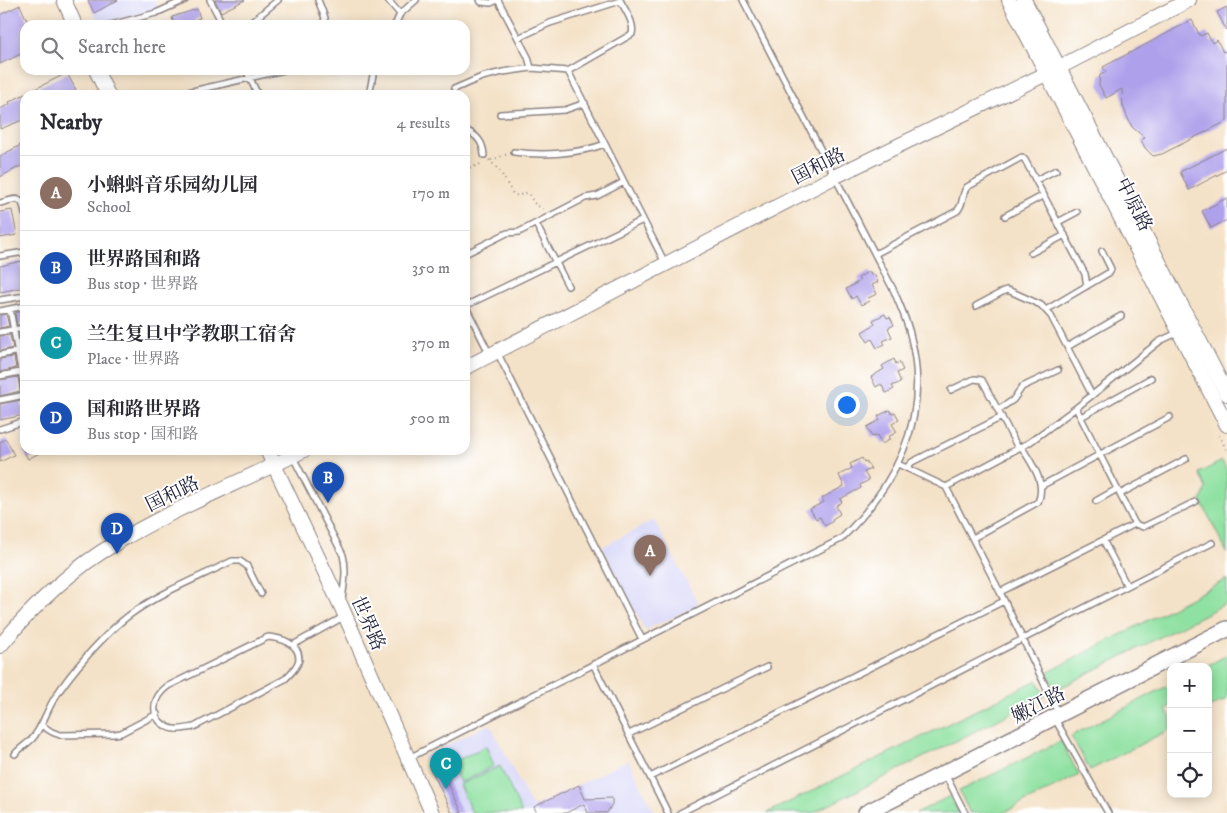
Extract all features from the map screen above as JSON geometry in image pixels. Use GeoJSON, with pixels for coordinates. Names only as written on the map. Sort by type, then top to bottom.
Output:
{"type":"FeatureCollection","features":[{"type":"Feature","properties":{"kind":"main road","name":"嫩江路"},"geometry":{"type":"LineString","coordinates":[[866,813],[1227,629]]}},
{"type":"Feature","properties":{"kind":"street"},"geometry":{"type":"LineString","coordinates":[[64,0],[73,20]]}},
{"type":"Feature","properties":{"kind":"street","name":"中原路"},"geometry":{"type":"LineString","coordinates":[[1009,0],[1052,70],[1227,394]]}},
{"type":"Feature","properties":{"kind":"street","name":"中原路"},"geometry":{"type":"LineString","coordinates":[[1024,0],[1052,70],[1227,425]]}},
{"type":"Feature","properties":{"kind":"street","name":"国和路"},"geometry":{"type":"LineString","coordinates":[[470,365],[836,176],[1052,70],[1189,0]]}},
{"type":"Feature","properties":{"kind":"street"},"geometry":{"type":"LineString","coordinates":[[98,75],[106,90]]}},
{"type":"Feature","properties":{"kind":"street","name":"世界路"},"geometry":{"type":"LineString","coordinates":[[269,455],[343,611],[432,813]]}},
{"type":"Feature","properties":{"kind":"street","name":"国和路"},"geometry":{"type":"LineString","coordinates":[[0,646],[36,605],[69,575],[114,543],[167,515],[294,455]]}},
{"type":"Feature","properties":{"kind":"lane"},"geometry":{"type":"LineString","coordinates":[[130,20],[156,13],[185,0]]}},
{"type":"Feature","properties":{"kind":"lane"},"geometry":{"type":"LineString","coordinates":[[210,0],[220,20]]}},
{"type":"Feature","properties":{"kind":"lane"},"geometry":{"type":"LineString","coordinates":[[254,20],[278,0]]}},
{"type":"Feature","properties":{"kind":"lane"},"geometry":{"type":"LineString","coordinates":[[318,0],[324,20]]}},
{"type":"Feature","properties":{"kind":"lane"},"geometry":{"type":"LineString","coordinates":[[388,0],[400,14]]}},
{"type":"Feature","properties":{"kind":"lane"},"geometry":{"type":"LineString","coordinates":[[397,20],[400,14],[416,0]]}},
{"type":"Feature","properties":{"kind":"lane"},"geometry":{"type":"LineString","coordinates":[[480,0],[486,4],[498,0],[528,57],[531,68]]}},
{"type":"Feature","properties":{"kind":"lane"},"geometry":{"type":"LineString","coordinates":[[454,89],[482,77],[503,72],[531,68],[568,71],[632,34],[633,29],[620,0],[550,23],[518,38]]}},
{"type":"Feature","properties":{"kind":"lane"},"geometry":{"type":"LineString","coordinates":[[408,759],[840,539],[861,519],[880,495],[898,464],[906,445],[916,404],[917,375],[911,337],[894,291],[743,0]]}},
{"type":"Feature","properties":{"kind":"lane"},"geometry":{"type":"LineString","coordinates":[[568,71],[666,264]]}},
{"type":"Feature","properties":{"kind":"lane"},"geometry":{"type":"LineString","coordinates":[[248,75],[256,90]]}},
{"type":"Feature","properties":{"kind":"lane"},"geometry":{"type":"LineString","coordinates":[[197,90],[263,75]]}},
{"type":"Feature","properties":{"kind":"lane"},"geometry":{"type":"LineString","coordinates":[[370,90],[373,75]]}},
{"type":"Feature","properties":{"kind":"lane"},"geometry":{"type":"LineString","coordinates":[[500,114],[565,110],[585,104]]}},
{"type":"Feature","properties":{"kind":"lane"},"geometry":{"type":"LineString","coordinates":[[470,132],[479,139],[484,155]]}},
{"type":"Feature","properties":{"kind":"lane"},"geometry":{"type":"LineString","coordinates":[[514,152],[524,154],[575,152],[605,144]]}},
{"type":"Feature","properties":{"kind":"lane"},"geometry":{"type":"LineString","coordinates":[[875,254],[957,211],[967,187],[1020,157],[1025,160],[1086,274],[1087,286]]}},
{"type":"Feature","properties":{"kind":"lane"},"geometry":{"type":"LineString","coordinates":[[1036,180],[1056,170]]}},
{"type":"Feature","properties":{"kind":"lane"},"geometry":{"type":"LineString","coordinates":[[470,251],[506,233],[519,232],[585,198],[598,196],[624,182]]}},
{"type":"Feature","properties":{"kind":"lane"},"geometry":{"type":"LineString","coordinates":[[1005,216],[1044,195]]}},
{"type":"Feature","properties":{"kind":"lane"},"geometry":{"type":"LineString","coordinates":[[0,203],[18,199],[20,200]]}},
{"type":"Feature","properties":{"kind":"lane"},"geometry":{"type":"LineString","coordinates":[[1058,222],[1077,212]]}},
{"type":"Feature","properties":{"kind":"lane"},"geometry":{"type":"LineString","coordinates":[[470,304],[643,220]]}},
{"type":"Feature","properties":{"kind":"lane"},"geometry":{"type":"LineString","coordinates":[[536,224],[568,286]]}},
{"type":"Feature","properties":{"kind":"lane"},"geometry":{"type":"LineString","coordinates":[[1031,253],[1065,235]]}},
{"type":"Feature","properties":{"kind":"lane"},"geometry":{"type":"LineString","coordinates":[[1046,310],[1110,272],[1111,269],[1102,251]]}},
{"type":"Feature","properties":{"kind":"lane"},"geometry":{"type":"LineString","coordinates":[[0,256],[20,253]]}},
{"type":"Feature","properties":{"kind":"lane"},"geometry":{"type":"LineString","coordinates":[[976,306],[1006,290],[1037,303],[1046,310],[1092,395]]}},
{"type":"Feature","properties":{"kind":"lane"},"geometry":{"type":"LineString","coordinates":[[0,300],[20,297]]}},
{"type":"Feature","properties":{"kind":"lane"},"geometry":{"type":"LineString","coordinates":[[0,311],[20,307]]}},
{"type":"Feature","properties":{"kind":"lane"},"geometry":{"type":"LineString","coordinates":[[10,309],[20,361]]}},
{"type":"Feature","properties":{"kind":"lane"},"geometry":{"type":"LineString","coordinates":[[470,314],[493,353],[642,639]]}},
{"type":"Feature","properties":{"kind":"lane"},"geometry":{"type":"LineString","coordinates":[[1067,347],[1121,316]]}},
{"type":"Feature","properties":{"kind":"lane"},"geometry":{"type":"LineString","coordinates":[[0,332],[20,329]]}},
{"type":"Feature","properties":{"kind":"lane"},"geometry":{"type":"LineString","coordinates":[[946,487],[1020,447],[1076,408],[1160,341],[1180,331]]}},
{"type":"Feature","properties":{"kind":"lane"},"geometry":{"type":"LineString","coordinates":[[0,355],[20,351]]}},
{"type":"Feature","properties":{"kind":"lane"},"geometry":{"type":"LineString","coordinates":[[998,410],[1013,400],[1022,387],[1058,370]]}},
{"type":"Feature","properties":{"kind":"lane"},"geometry":{"type":"LineString","coordinates":[[0,376],[20,372]]}},
{"type":"Feature","properties":{"kind":"lane"},"geometry":{"type":"LineString","coordinates":[[1081,416],[1152,378]]}},
{"type":"Feature","properties":{"kind":"lane"},"geometry":{"type":"LineString","coordinates":[[951,390],[974,379],[980,379],[984,382],[1002,417],[1039,478],[1041,486],[1040,498],[1036,504],[973,538]]}},
{"type":"Feature","properties":{"kind":"lane"},"geometry":{"type":"LineString","coordinates":[[0,400],[20,395]]}},
{"type":"Feature","properties":{"kind":"lane"},"geometry":{"type":"LineString","coordinates":[[1076,408],[1134,524]]}},
{"type":"Feature","properties":{"kind":"lane"},"geometry":{"type":"LineString","coordinates":[[906,468],[912,462],[1002,417]]}},
{"type":"Feature","properties":{"kind":"lane"},"geometry":{"type":"LineString","coordinates":[[1041,486],[1101,456],[1170,417]]}},
{"type":"Feature","properties":{"kind":"lane"},"geometry":{"type":"LineString","coordinates":[[0,429],[20,423]]}},
{"type":"Feature","properties":{"kind":"lane"},"geometry":{"type":"LineString","coordinates":[[293,645],[343,611],[346,576],[343,555],[299,455]]}},
{"type":"Feature","properties":{"kind":"lane"},"geometry":{"type":"LineString","coordinates":[[1096,501],[1119,492],[1186,459]]}},
{"type":"Feature","properties":{"kind":"lane"},"geometry":{"type":"LineString","coordinates":[[898,464],[946,487],[1000,592],[1057,717],[1108,813]]}},
{"type":"Feature","properties":{"kind":"lane"},"geometry":{"type":"LineString","coordinates":[[1000,592],[1134,524],[1143,527],[1195,502]]}},
{"type":"Feature","properties":{"kind":"lane"},"geometry":{"type":"LineString","coordinates":[[1103,540],[1127,586]]}},
{"type":"Feature","properties":{"kind":"lane"},"geometry":{"type":"LineString","coordinates":[[680,813],[1212,543]]}},
{"type":"Feature","properties":{"kind":"lane"},"geometry":{"type":"LineString","coordinates":[[15,754],[32,739],[54,700],[98,645],[130,615],[152,600],[232,561],[240,561],[246,566],[261,594]]}},
{"type":"Feature","properties":{"kind":"lane"},"geometry":{"type":"LineString","coordinates":[[650,777],[1004,601]]}},
{"type":"Feature","properties":{"kind":"lane"},"geometry":{"type":"LineString","coordinates":[[268,637],[285,640],[293,645],[299,659],[295,668],[285,680],[194,727],[170,728],[156,714],[154,700],[168,686],[268,637]]}},
{"type":"Feature","properties":{"kind":"lane"},"geometry":{"type":"LineString","coordinates":[[593,664],[668,813]]}},
{"type":"Feature","properties":{"kind":"lane"},"geometry":{"type":"LineString","coordinates":[[629,734],[767,667]]}},
{"type":"Feature","properties":{"kind":"lane"},"geometry":{"type":"LineString","coordinates":[[41,725],[60,735],[115,734],[121,733],[156,714]]}},
{"type":"Feature","properties":{"kind":"lane"},"geometry":{"type":"LineString","coordinates":[[944,773],[965,813]]}},
{"type":"Feature","properties":{"kind":"path"},"geometry":{"type":"LineString","coordinates":[[484,155],[500,171],[512,194],[518,196],[528,193],[537,206],[552,215]]}},
{"type":"Feature","properties":{"kind":"shaded area"},"geometry":{"type":"Polygon","coordinates":[[[87,0],[154,0],[159,9],[116,20],[98,20],[87,0]]]}},
{"type":"Feature","properties":{"kind":"shaded area"},"geometry":{"type":"Polygon","coordinates":[[[654,520],[699,605],[645,630],[602,547],[654,520]]]}},
{"type":"Feature","properties":{"kind":"shaded area"},"geometry":{"type":"Polygon","coordinates":[[[490,724],[533,808],[628,760],[655,813],[449,813],[423,757],[490,724]]]}},
{"type":"Feature","properties":{"kind":"green space"},"geometry":{"type":"Polygon","coordinates":[[[1222,461],[1227,471],[1227,553],[1201,501],[1206,488],[1199,473],[1222,461]]]}},
{"type":"Feature","properties":{"kind":"green space"},"geometry":{"type":"Polygon","coordinates":[[[1227,579],[1227,603],[1056,690],[1047,673],[1227,579]]]}},
{"type":"Feature","properties":{"kind":"green space"},"geometry":{"type":"Polygon","coordinates":[[[1227,655],[1227,699],[1212,706],[1212,663],[1227,655]]]}},
{"type":"Feature","properties":{"kind":"green space"},"geometry":{"type":"Polygon","coordinates":[[[1037,680],[1045,696],[813,813],[767,813],[1037,680]]]}},
{"type":"Feature","properties":{"kind":"green space"},"geometry":{"type":"Polygon","coordinates":[[[1167,686],[1167,731],[1090,770],[1071,736],[1167,686]]]}},
{"type":"Feature","properties":{"kind":"green space"},"geometry":{"type":"Polygon","coordinates":[[[1061,741],[1079,775],[1003,813],[970,813],[959,791],[1061,741]]]}},
{"type":"Feature","properties":{"kind":"green space"},"geometry":{"type":"Polygon","coordinates":[[[486,746],[494,766],[460,783],[452,763],[486,746]]]}},
{"type":"Feature","properties":{"kind":"green space"},"geometry":{"type":"Polygon","coordinates":[[[500,766],[522,813],[472,813],[459,785],[500,766]]]}},
{"type":"Feature","properties":{"kind":"green space"},"geometry":{"type":"Polygon","coordinates":[[[950,796],[959,813],[916,813],[950,796]]]}},
{"type":"Feature","properties":{"kind":"building"},"geometry":{"type":"Polygon","coordinates":[[[88,0],[118,0],[94,13],[88,0]]]}},
{"type":"Feature","properties":{"kind":"building"},"geometry":{"type":"Polygon","coordinates":[[[215,0],[245,0],[221,12],[215,0]]]}},
{"type":"Feature","properties":{"kind":"building"},"geometry":{"type":"Polygon","coordinates":[[[20,5],[27,20],[20,20],[20,54],[0,64],[0,15],[20,5]]]}},
{"type":"Feature","properties":{"kind":"building"},"geometry":{"type":"Polygon","coordinates":[[[1227,7],[1227,31],[1217,12],[1227,7]]]}},
{"type":"Feature","properties":{"kind":"building"},"geometry":{"type":"Polygon","coordinates":[[[197,9],[200,18],[194,20],[173,20],[172,17],[197,9]]]}},
{"type":"Feature","properties":{"kind":"building"},"geometry":{"type":"Polygon","coordinates":[[[1192,20],[1200,36],[1207,33],[1212,43],[1217,40],[1223,52],[1227,51],[1227,121],[1162,154],[1153,156],[1145,148],[1141,140],[1145,138],[1132,127],[1123,106],[1122,89],[1106,98],[1099,85],[1100,75],[1106,72],[1103,67],[1192,20]]]}},
{"type":"Feature","properties":{"kind":"building"},"geometry":{"type":"Polygon","coordinates":[[[63,75],[68,75],[76,90],[33,90],[63,75]]]}},
{"type":"Feature","properties":{"kind":"building"},"geometry":{"type":"Polygon","coordinates":[[[20,96],[20,121],[0,129],[0,109],[10,104],[9,102],[20,96]]]}},
{"type":"Feature","properties":{"kind":"building"},"geometry":{"type":"Polygon","coordinates":[[[20,146],[20,167],[0,177],[0,156],[20,146]]]}},
{"type":"Feature","properties":{"kind":"building"},"geometry":{"type":"Polygon","coordinates":[[[1227,148],[1227,170],[1189,190],[1180,172],[1227,148]]]}},
{"type":"Feature","properties":{"kind":"building"},"geometry":{"type":"Polygon","coordinates":[[[1227,198],[1227,220],[1211,228],[1202,211],[1227,198]]]}},
{"type":"Feature","properties":{"kind":"building"},"geometry":{"type":"Polygon","coordinates":[[[12,210],[17,235],[0,238],[0,212],[12,210]]]}},
{"type":"Feature","properties":{"kind":"building"},"geometry":{"type":"Polygon","coordinates":[[[20,261],[20,288],[0,292],[0,266],[20,261]]]}},
{"type":"Feature","properties":{"kind":"building"},"geometry":{"type":"Polygon","coordinates":[[[869,271],[872,276],[874,274],[878,282],[872,285],[877,294],[868,298],[869,301],[861,305],[856,296],[852,299],[846,289],[860,281],[858,278],[869,271]]]}},
{"type":"Feature","properties":{"kind":"building"},"geometry":{"type":"Polygon","coordinates":[[[20,312],[20,325],[17,325],[15,313],[20,312]]]}},
{"type":"Feature","properties":{"kind":"building"},"geometry":{"type":"Polygon","coordinates":[[[6,314],[9,326],[0,328],[0,315],[6,314]]]}},
{"type":"Feature","properties":{"kind":"building"},"geometry":{"type":"Polygon","coordinates":[[[885,314],[887,318],[890,317],[894,325],[888,328],[892,337],[883,341],[885,344],[877,348],[872,339],[868,342],[862,332],[875,324],[873,320],[885,314]]]}},
{"type":"Feature","properties":{"kind":"building"},"geometry":{"type":"Polygon","coordinates":[[[10,335],[13,348],[0,351],[0,336],[10,335]]]}},
{"type":"Feature","properties":{"kind":"building"},"geometry":{"type":"Polygon","coordinates":[[[14,357],[16,368],[0,372],[0,359],[14,357]]]}},
{"type":"Feature","properties":{"kind":"building"},"geometry":{"type":"Polygon","coordinates":[[[894,359],[896,364],[899,362],[903,370],[897,373],[901,382],[892,386],[894,389],[886,393],[881,384],[876,387],[871,377],[884,369],[882,366],[894,359]]]}},
{"type":"Feature","properties":{"kind":"building"},"geometry":{"type":"Polygon","coordinates":[[[18,377],[20,391],[0,396],[0,380],[18,377]]]}},
{"type":"Feature","properties":{"kind":"building"},"geometry":{"type":"Polygon","coordinates":[[[20,400],[20,416],[0,420],[0,404],[20,400]]]}},
{"type":"Feature","properties":{"kind":"building"},"geometry":{"type":"Polygon","coordinates":[[[890,410],[892,414],[895,412],[899,420],[892,424],[897,432],[888,437],[890,439],[882,444],[877,435],[872,437],[867,427],[880,420],[878,416],[890,410]]]}},
{"type":"Feature","properties":{"kind":"building"},"geometry":{"type":"Polygon","coordinates":[[[6,439],[14,455],[0,462],[0,442],[6,439]]]}},
{"type":"Feature","properties":{"kind":"building"},"geometry":{"type":"Polygon","coordinates":[[[26,455],[36,455],[28,459],[26,455]]]}},
{"type":"Feature","properties":{"kind":"building"},"geometry":{"type":"Polygon","coordinates":[[[862,458],[871,469],[864,472],[869,480],[860,485],[861,488],[840,499],[842,502],[836,506],[840,514],[825,526],[820,517],[816,519],[810,509],[824,502],[822,498],[844,486],[839,475],[852,468],[850,464],[862,458]]]}},
{"type":"Feature","properties":{"kind":"building"},"geometry":{"type":"Polygon","coordinates":[[[438,761],[462,813],[452,813],[429,765],[438,761]]]}},
{"type":"Feature","properties":{"kind":"building"},"geometry":{"type":"Polygon","coordinates":[[[579,785],[585,799],[612,798],[612,804],[607,813],[588,813],[584,804],[566,813],[537,813],[534,807],[579,785]]]}},
{"type":"Feature","properties":{"kind":"place","name":"世界路国和路"},"geometry":{"type":"Point","coordinates":[328,503]}},
{"type":"Feature","properties":{"kind":"place","name":"国和路世界路"},"geometry":{"type":"Point","coordinates":[117,554]}},
{"type":"Feature","properties":{"kind":"place","name":"小蝌蚪音乐园幼儿园"},"geometry":{"type":"Point","coordinates":[650,576]}},
{"type":"Feature","properties":{"kind":"place","name":"兰生复旦中学教职工宿舍"},"geometry":{"type":"Point","coordinates":[446,789]}}]}
